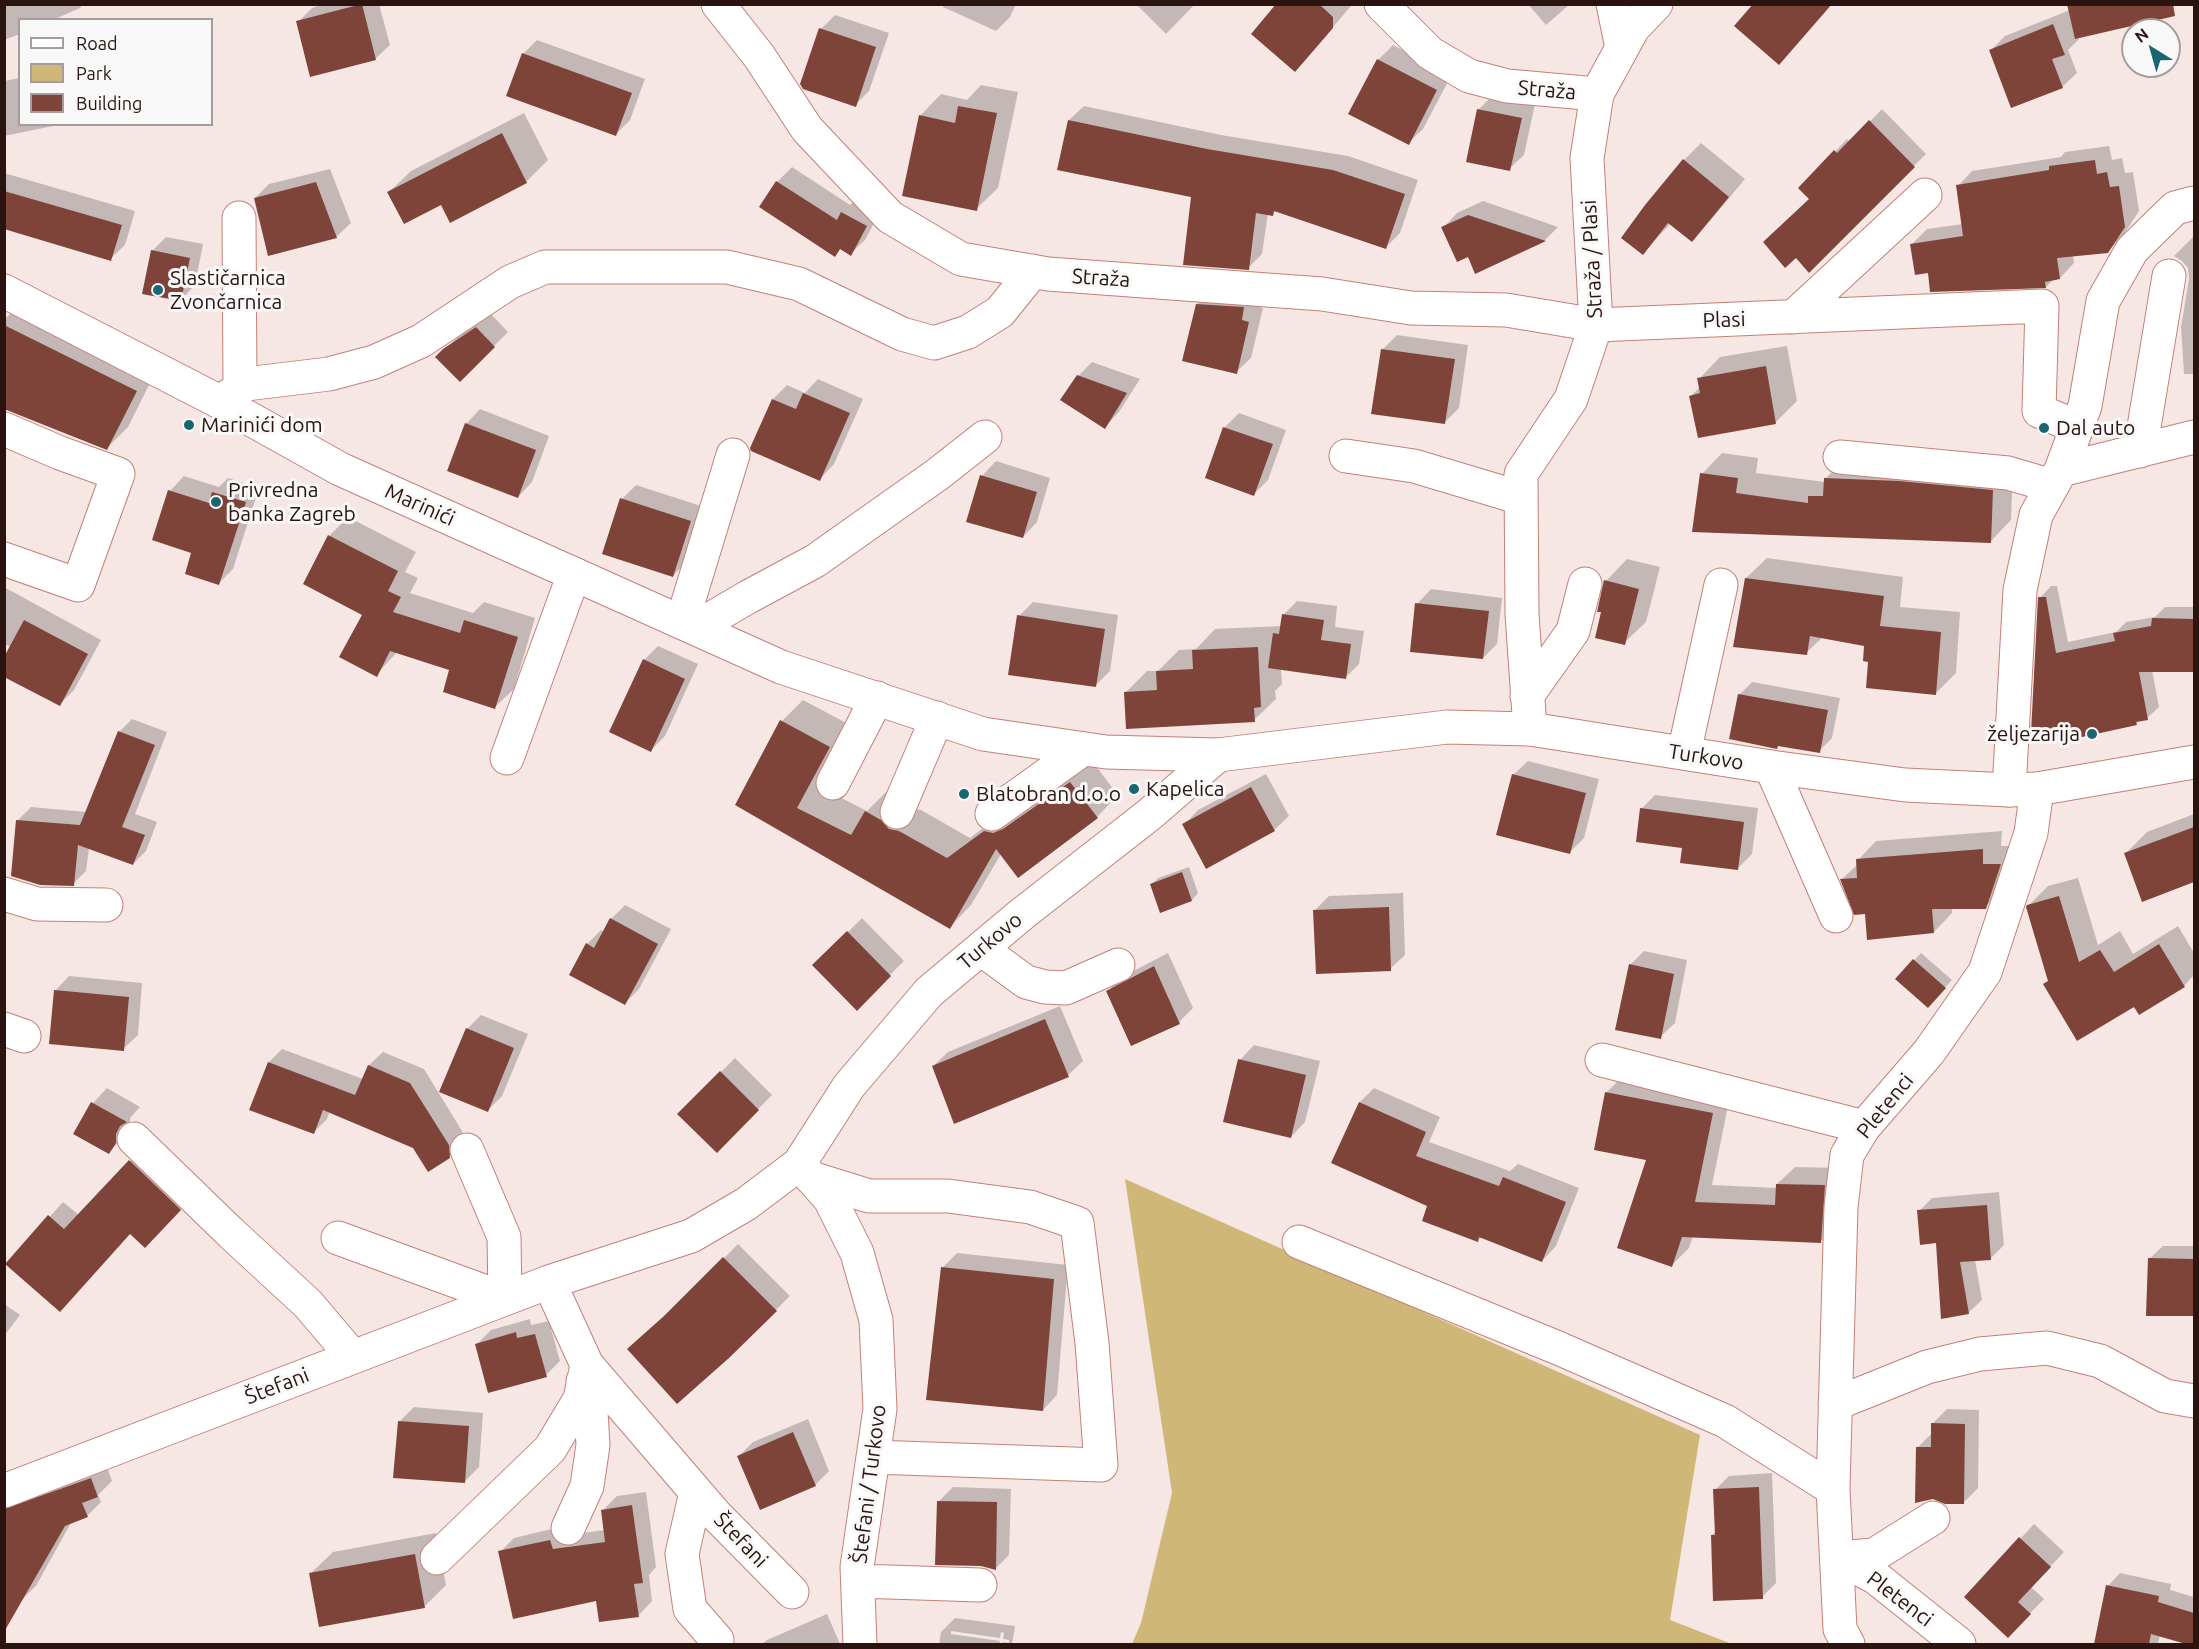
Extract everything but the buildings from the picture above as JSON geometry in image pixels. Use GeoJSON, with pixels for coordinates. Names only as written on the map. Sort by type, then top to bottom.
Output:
{"type":"FeatureCollection","features":[{"type":"Feature","properties":{"kind":"street","name":"Straža"},"geometry":{"type":"LineString","coordinates":[[718,4],[759,56],[807,129],[890,217],[961,259],[1033,272],[1322,294],[1411,308],[1506,310],[1596,325]]}},
{"type":"Feature","properties":{"kind":"street","name":"Straža"},"geometry":{"type":"LineString","coordinates":[[1381,4],[1430,53],[1469,76],[1507,86],[1597,94]]}},
{"type":"Feature","properties":{"kind":"street"},"geometry":{"type":"LineString","coordinates":[[1613,4],[1622,48]]}},
{"type":"Feature","properties":{"kind":"street","name":"Straža / Plasi"},"geometry":{"type":"LineString","coordinates":[[1530,729],[1522,614],[1521,474],[1571,399],[1596,325],[1587,158],[1597,94],[1633,28],[1656,4]]}},
{"type":"Feature","properties":{"kind":"street"},"geometry":{"type":"LineString","coordinates":[[1793,317],[1925,195]]}},
{"type":"Feature","properties":{"kind":"street","name":"Pletenci"},"geometry":{"type":"LineString","coordinates":[[1840,1639],[1833,1489],[1841,1207],[1847,1155],[1864,1127],[1929,1052],[1985,972],[2031,833],[2023,789],[2020,590],[2036,515],[2056,478],[2085,406],[2103,301],[2132,250],[2175,207],[2194,203]]}},
{"type":"Feature","properties":{"kind":"street"},"geometry":{"type":"LineString","coordinates":[[230,395],[239,218]]}},
{"type":"Feature","properties":{"kind":"street"},"geometry":{"type":"LineString","coordinates":[[230,395],[246,384],[271,379],[329,374],[374,362],[421,340],[510,282],[545,267],[727,267],[799,284],[902,334],[934,343],[968,332],[1000,312],[1033,272]]}},
{"type":"Feature","properties":{"kind":"street"},"geometry":{"type":"LineString","coordinates":[[2140,451],[2169,276]]}},
{"type":"Feature","properties":{"kind":"street","name":"Marinići"},"geometry":{"type":"LineString","coordinates":[[4,291],[230,395],[340,469],[781,667]]}},
{"type":"Feature","properties":{"kind":"street","name":"Plasi"},"geometry":{"type":"LineString","coordinates":[[1596,325],[2042,306],[2039,411],[2077,427]]}},
{"type":"Feature","properties":{"kind":"street"},"geometry":{"type":"LineString","coordinates":[[4,429],[118,474],[78,585],[4,559]]}},
{"type":"Feature","properties":{"kind":"street"},"geometry":{"type":"LineString","coordinates":[[688,625],[748,597],[815,561],[938,474],[985,437]]}},
{"type":"Feature","properties":{"kind":"street"},"geometry":{"type":"LineString","coordinates":[[1840,457],[2056,478],[2140,451],[2194,437]]}},
{"type":"Feature","properties":{"kind":"street"},"geometry":{"type":"LineString","coordinates":[[688,625],[733,454]]}},
{"type":"Feature","properties":{"kind":"street"},"geometry":{"type":"LineString","coordinates":[[1346,456],[1414,466],[1521,498]]}},
{"type":"Feature","properties":{"kind":"street"},"geometry":{"type":"LineString","coordinates":[[507,758],[574,574]]}},
{"type":"Feature","properties":{"kind":"street"},"geometry":{"type":"LineString","coordinates":[[1527,696],[1573,631],[1585,584]]}},
{"type":"Feature","properties":{"kind":"street"},"geometry":{"type":"LineString","coordinates":[[1684,753],[1721,585]]}},
{"type":"Feature","properties":{"kind":"street","name":"Turkovo"},"geometry":{"type":"LineString","coordinates":[[781,667],[983,734],[1106,752],[1218,755],[1447,727],[1530,729],[1771,767],[1905,784],[2023,789],[2194,762]]}},
{"type":"Feature","properties":{"kind":"street"},"geometry":{"type":"LineString","coordinates":[[833,783],[877,698]]}},
{"type":"Feature","properties":{"kind":"street"},"geometry":{"type":"LineString","coordinates":[[897,812],[937,718]]}},
{"type":"Feature","properties":{"kind":"street"},"geometry":{"type":"LineString","coordinates":[[992,814],[1083,749]]}},
{"type":"Feature","properties":{"kind":"street","name":"Turkovo"},"geometry":{"type":"LineString","coordinates":[[805,1171],[849,1086],[929,992],[1150,814],[1218,755]]}},
{"type":"Feature","properties":{"kind":"street"},"geometry":{"type":"LineString","coordinates":[[1771,767],[1836,916]]}},
{"type":"Feature","properties":{"kind":"street"},"geometry":{"type":"LineString","coordinates":[[4,894],[37,904],[106,905]]}},
{"type":"Feature","properties":{"kind":"street"},"geometry":{"type":"LineString","coordinates":[[981,949],[1026,982],[1045,987],[1066,988],[1118,965]]}},
{"type":"Feature","properties":{"kind":"street"},"geometry":{"type":"LineString","coordinates":[[1602,1060],[1864,1127]]}},
{"type":"Feature","properties":{"kind":"street"},"geometry":{"type":"LineString","coordinates":[[134,1139],[308,1304],[353,1357]]}},
{"type":"Feature","properties":{"kind":"street"},"geometry":{"type":"LineString","coordinates":[[338,1238],[505,1299],[504,1237],[467,1150]]}},
{"type":"Feature","properties":{"kind":"street"},"geometry":{"type":"LineString","coordinates":[[805,1171],[869,1196],[948,1196],[1030,1207],[1077,1222],[1092,1343],[1101,1465],[873,1456]]}},
{"type":"Feature","properties":{"kind":"street","name":"Štefani"},"geometry":{"type":"LineString","coordinates":[[4,1491],[549,1282],[691,1236],[805,1171]]}},
{"type":"Feature","properties":{"kind":"street","name":"Štefani / Turkovo"},"geometry":{"type":"LineString","coordinates":[[805,1171],[830,1200],[857,1253],[876,1320],[880,1409],[857,1567],[860,1644]]}},
{"type":"Feature","properties":{"kind":"street"},"geometry":{"type":"LineString","coordinates":[[1299,1242],[1558,1348],[1725,1421],[1833,1489]]}},
{"type":"Feature","properties":{"kind":"street","name":"Štefani"},"geometry":{"type":"LineString","coordinates":[[549,1282],[585,1373],[792,1592]]}},
{"type":"Feature","properties":{"kind":"street"},"geometry":{"type":"LineString","coordinates":[[1836,1404],[1927,1367],[1980,1354],[2047,1348],[2100,1361],[2165,1396],[2194,1401]]}},
{"type":"Feature","properties":{"kind":"street"},"geometry":{"type":"LineString","coordinates":[[568,1528],[587,1486],[593,1445],[585,1373]]}},
{"type":"Feature","properties":{"kind":"street"},"geometry":{"type":"LineString","coordinates":[[437,1558],[550,1449],[580,1399],[585,1373]]}},
{"type":"Feature","properties":{"kind":"street"},"geometry":{"type":"LineString","coordinates":[[696,1492],[682,1554],[690,1609],[717,1640]]}},
{"type":"Feature","properties":{"kind":"street"},"geometry":{"type":"LineString","coordinates":[[1837,1558],[1874,1556],[1933,1518]]}},
{"type":"Feature","properties":{"kind":"street","name":"Pletenci"},"geometry":{"type":"LineString","coordinates":[[1837,1558],[1875,1577],[1959,1644]]}},
{"type":"Feature","properties":{"kind":"street"},"geometry":{"type":"LineString","coordinates":[[858,1581],[980,1585]]}},
{"type":"Feature","properties":{"kind":"green space"},"geometry":{"type":"Polygon","coordinates":[[[1125,1179],[1700,1435],[1670,1620],[1732,1644],[1132,1644],[1141,1623],[1172,1493],[1125,1179]]]}},
{"type":"Feature","properties":{"kind":"place","name":"Slastičarnica Zvončarnica"},"geometry":{"type":"Point","coordinates":[158,290]}},
{"type":"Feature","properties":{"kind":"place","name":"Marinići dom"},"geometry":{"type":"Point","coordinates":[189,425]}},
{"type":"Feature","properties":{"kind":"place","name":"Dal auto"},"geometry":{"type":"Point","coordinates":[2044,428]}},
{"type":"Feature","properties":{"kind":"place","name":"Privredna banka Zagreb"},"geometry":{"type":"Point","coordinates":[216,502]}},
{"type":"Feature","properties":{"kind":"place","name":"željezarija"},"geometry":{"type":"Point","coordinates":[2092,734]}},
{"type":"Feature","properties":{"kind":"place","name":"Kapelica"},"geometry":{"type":"Point","coordinates":[1134,789]}},
{"type":"Feature","properties":{"kind":"place","name":"Blatobran d.o.o"},"geometry":{"type":"Point","coordinates":[964,794]}}]}
